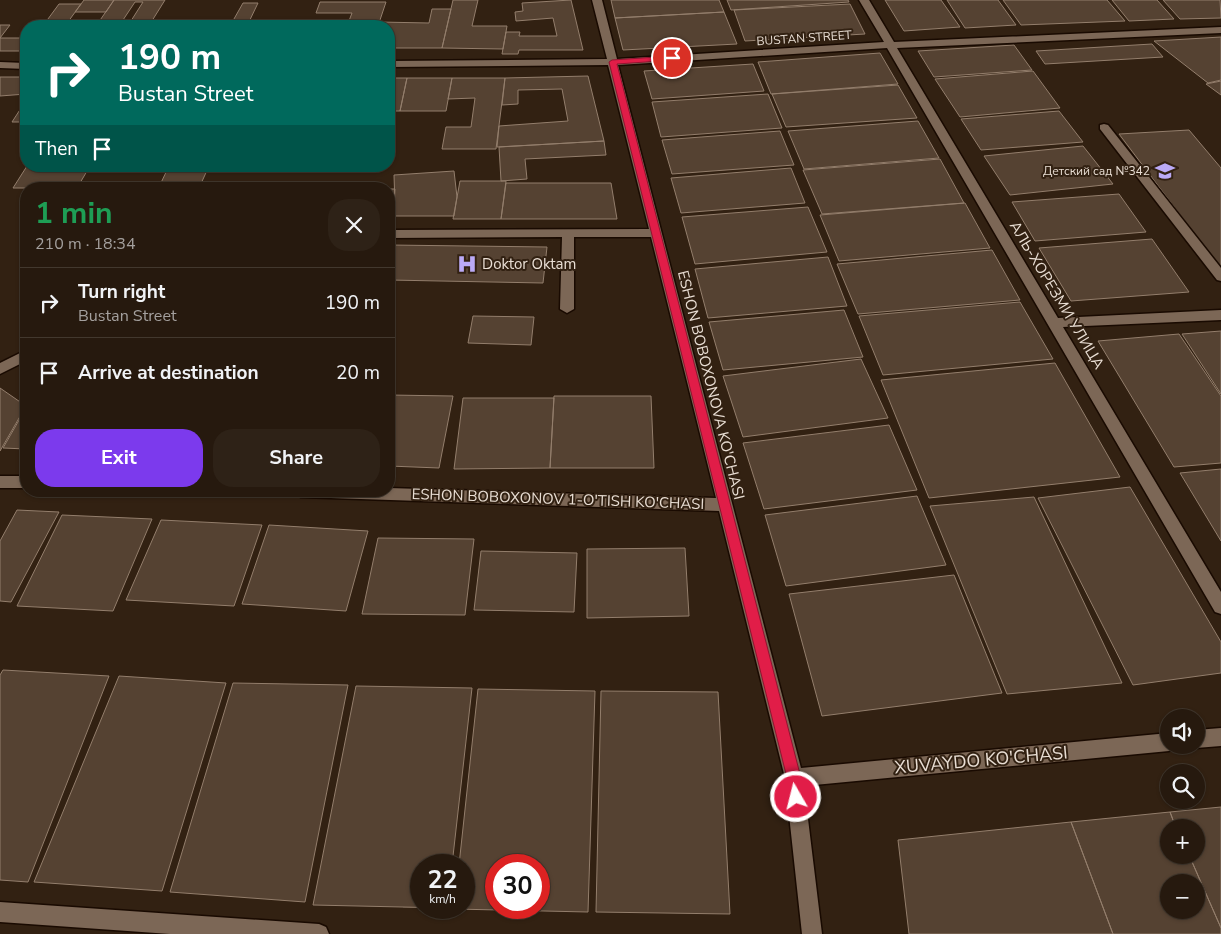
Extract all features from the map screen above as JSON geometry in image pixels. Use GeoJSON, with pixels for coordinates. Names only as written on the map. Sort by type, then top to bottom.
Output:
{"type":"FeatureCollection","features":[{"type":"Feature","properties":{"kind":"street","name":"ESHON BOBOXONOVA KO'CHASI"},"geometry":{"type":"LineString","coordinates":[[597,0],[794,778],[812,934]]}},
{"type":"Feature","properties":{"kind":"street","name":"АЛЬ-ХОРЕЗМИ УЛИЦА"},"geometry":{"type":"LineString","coordinates":[[864,0],[889,45],[1056,323],[1221,607]]}},
{"type":"Feature","properties":{"kind":"street","name":"BUSTАN STREET"},"geometry":{"type":"LineString","coordinates":[[395,64],[612,62],[889,45],[1221,30]]}},
{"type":"Feature","properties":{"kind":"street"},"geometry":{"type":"LineString","coordinates":[[0,66],[20,66]]}},
{"type":"Feature","properties":{"kind":"street"},"geometry":{"type":"LineString","coordinates":[[1104,128],[1221,277]]}},
{"type":"Feature","properties":{"kind":"street"},"geometry":{"type":"LineString","coordinates":[[395,234],[656,233]]}},
{"type":"Feature","properties":{"kind":"street"},"geometry":{"type":"LineString","coordinates":[[568,234],[568,309]]}},
{"type":"Feature","properties":{"kind":"street"},"geometry":{"type":"LineString","coordinates":[[1056,323],[1221,314]]}},
{"type":"Feature","properties":{"kind":"street"},"geometry":{"type":"LineString","coordinates":[[0,369],[20,358]]}},
{"type":"Feature","properties":{"kind":"street"},"geometry":{"type":"LineString","coordinates":[[0,482],[20,482]]}},
{"type":"Feature","properties":{"kind":"street","name":"ESHON BOBOXONOV 1-O'TISH KO'CHASI"},"geometry":{"type":"LineString","coordinates":[[395,494],[725,505]]}},
{"type":"Feature","properties":{"kind":"street"},"geometry":{"type":"LineString","coordinates":[[1205,738],[1221,737]]}},
{"type":"Feature","properties":{"kind":"street","name":"XUVAYDO KO'CHASI"},"geometry":{"type":"LineString","coordinates":[[794,778],[1160,743]]}},
{"type":"Feature","properties":{"kind":"street"},"geometry":{"type":"LineString","coordinates":[[0,912],[319,934]]}},
{"type":"Feature","properties":{"kind":"building"},"geometry":{"type":"Polygon","coordinates":[[[84,0],[114,0],[106,12],[75,12],[84,0]]]}},
{"type":"Feature","properties":{"kind":"building"},"geometry":{"type":"Polygon","coordinates":[[[114,0],[165,0],[152,20],[132,20],[143,2],[135,2],[123,20],[100,20],[114,0]]]}},
{"type":"Feature","properties":{"kind":"building"},"geometry":{"type":"Polygon","coordinates":[[[453,0],[478,0],[472,26],[507,26],[503,49],[442,48],[453,0]]]}},
{"type":"Feature","properties":{"kind":"building"},"geometry":{"type":"Polygon","coordinates":[[[571,0],[583,50],[519,50],[518,54],[502,54],[506,32],[520,32],[519,36],[557,36],[553,18],[516,21],[515,12],[523,11],[522,3],[571,0]]]}},
{"type":"Feature","properties":{"kind":"building"},"geometry":{"type":"Polygon","coordinates":[[[611,0],[719,0],[724,12],[615,18],[611,0]]]}},
{"type":"Feature","properties":{"kind":"building"},"geometry":{"type":"Polygon","coordinates":[[[727,0],[848,0],[849,2],[731,10],[727,0]]]}},
{"type":"Feature","properties":{"kind":"building"},"geometry":{"type":"Polygon","coordinates":[[[885,0],[941,0],[960,27],[904,31],[885,0]]]}},
{"type":"Feature","properties":{"kind":"building"},"geometry":{"type":"Polygon","coordinates":[[[947,0],[998,0],[1016,25],[965,28],[947,0]]]}},
{"type":"Feature","properties":{"kind":"building"},"geometry":{"type":"Polygon","coordinates":[[[1003,0],[1107,0],[1125,21],[1021,25],[1003,0]]]}},
{"type":"Feature","properties":{"kind":"building"},"geometry":{"type":"Polygon","coordinates":[[[1112,0],[1157,0],[1174,19],[1129,21],[1112,0]]]}},
{"type":"Feature","properties":{"kind":"building"},"geometry":{"type":"Polygon","coordinates":[[[1163,0],[1220,0],[1221,18],[1180,19],[1163,0]]]}},
{"type":"Feature","properties":{"kind":"building"},"geometry":{"type":"Polygon","coordinates":[[[320,2],[386,2],[380,20],[349,20],[352,13],[316,13],[320,2]]]}},
{"type":"Feature","properties":{"kind":"building"},"geometry":{"type":"Polygon","coordinates":[[[243,3],[258,3],[250,20],[233,20],[243,3]]]}},
{"type":"Feature","properties":{"kind":"building"},"geometry":{"type":"Polygon","coordinates":[[[59,4],[81,4],[69,20],[47,20],[59,4]]]}},
{"type":"Feature","properties":{"kind":"building"},"geometry":{"type":"Polygon","coordinates":[[[850,4],[865,34],[745,41],[734,10],[850,4]]]}},
{"type":"Feature","properties":{"kind":"building"},"geometry":{"type":"Polygon","coordinates":[[[432,9],[451,9],[442,48],[395,48],[395,22],[429,23],[432,9]]]}},
{"type":"Feature","properties":{"kind":"building"},"geometry":{"type":"Polygon","coordinates":[[[724,12],[737,44],[623,50],[615,18],[724,12]]]}},
{"type":"Feature","properties":{"kind":"building"},"geometry":{"type":"Polygon","coordinates":[[[0,25],[10,25],[0,38],[0,25]]]}},
{"type":"Feature","properties":{"kind":"building"},"geometry":{"type":"Polygon","coordinates":[[[1221,37],[1221,80],[1208,83],[1154,41],[1221,37]]]}},
{"type":"Feature","properties":{"kind":"building"},"geometry":{"type":"Polygon","coordinates":[[[0,38],[20,38],[20,51],[0,51],[0,38]]]}},
{"type":"Feature","properties":{"kind":"building"},"geometry":{"type":"Polygon","coordinates":[[[1152,44],[1163,57],[1045,64],[1036,51],[1152,44]]]}},
{"type":"Feature","properties":{"kind":"building"},"geometry":{"type":"Polygon","coordinates":[[[1014,45],[1032,70],[934,77],[918,51],[1014,45]]]}},
{"type":"Feature","properties":{"kind":"building"},"geometry":{"type":"Polygon","coordinates":[[[880,53],[898,84],[771,94],[758,62],[880,53]]]}},
{"type":"Feature","properties":{"kind":"building"},"geometry":{"type":"Polygon","coordinates":[[[753,64],[764,91],[652,99],[644,71],[753,64]]]}},
{"type":"Feature","properties":{"kind":"building"},"geometry":{"type":"Polygon","coordinates":[[[1033,71],[1060,108],[960,117],[935,79],[1033,71]]]}},
{"type":"Feature","properties":{"kind":"building"},"geometry":{"type":"Polygon","coordinates":[[[588,76],[604,141],[497,147],[499,126],[568,121],[562,89],[518,90],[518,104],[502,105],[505,78],[588,76]]]}},
{"type":"Feature","properties":{"kind":"building"},"geometry":{"type":"Polygon","coordinates":[[[0,77],[20,77],[20,94],[0,96],[0,77]]]}},
{"type":"Feature","properties":{"kind":"building"},"geometry":{"type":"Polygon","coordinates":[[[395,78],[407,78],[400,111],[395,111],[395,78]]]}},
{"type":"Feature","properties":{"kind":"building"},"geometry":{"type":"Polygon","coordinates":[[[407,78],[452,78],[446,111],[400,111],[407,78]]]}},
{"type":"Feature","properties":{"kind":"building"},"geometry":{"type":"Polygon","coordinates":[[[452,78],[505,78],[496,149],[442,149],[446,127],[471,127],[475,98],[448,99],[452,78]]]}},
{"type":"Feature","properties":{"kind":"building"},"geometry":{"type":"Polygon","coordinates":[[[1221,81],[1221,95],[1206,84],[1221,81]]]}},
{"type":"Feature","properties":{"kind":"building"},"geometry":{"type":"Polygon","coordinates":[[[898,85],[917,118],[786,127],[772,94],[898,85]]]}},
{"type":"Feature","properties":{"kind":"building"},"geometry":{"type":"Polygon","coordinates":[[[768,94],[782,128],[661,137],[652,102],[768,94]]]}},
{"type":"Feature","properties":{"kind":"building"},"geometry":{"type":"Polygon","coordinates":[[[20,110],[20,122],[12,122],[20,110]]]}},
{"type":"Feature","properties":{"kind":"building"},"geometry":{"type":"Polygon","coordinates":[[[1059,111],[1083,142],[981,150],[961,119],[1059,111]]]}},
{"type":"Feature","properties":{"kind":"building"},"geometry":{"type":"Polygon","coordinates":[[[918,121],[939,158],[804,169],[788,131],[918,121]]]}},
{"type":"Feature","properties":{"kind":"building"},"geometry":{"type":"Polygon","coordinates":[[[1189,130],[1221,168],[1221,269],[1119,134],[1189,130]]]}},
{"type":"Feature","properties":{"kind":"building"},"geometry":{"type":"Polygon","coordinates":[[[780,131],[794,165],[672,174],[662,140],[780,131]]]}},
{"type":"Feature","properties":{"kind":"building"},"geometry":{"type":"Polygon","coordinates":[[[604,141],[606,155],[525,159],[527,179],[501,181],[499,147],[604,141]]]}},
{"type":"Feature","properties":{"kind":"building"},"geometry":{"type":"Polygon","coordinates":[[[1083,146],[1113,184],[1010,195],[984,156],[1083,146]]]}},
{"type":"Feature","properties":{"kind":"building"},"geometry":{"type":"Polygon","coordinates":[[[940,159],[964,203],[822,214],[803,170],[940,159]]]}},
{"type":"Feature","properties":{"kind":"building"},"geometry":{"type":"Polygon","coordinates":[[[791,168],[805,203],[681,213],[671,178],[791,168]]]}},
{"type":"Feature","properties":{"kind":"building"},"geometry":{"type":"Polygon","coordinates":[[[454,171],[457,197],[454,216],[395,216],[394,175],[454,171]]]}},
{"type":"Feature","properties":{"kind":"building"},"geometry":{"type":"Polygon","coordinates":[[[23,172],[86,172],[81,182],[20,182],[20,188],[13,188],[23,172]]]}},
{"type":"Feature","properties":{"kind":"building"},"geometry":{"type":"Polygon","coordinates":[[[166,172],[206,172],[202,182],[161,182],[166,172]]]}},
{"type":"Feature","properties":{"kind":"building"},"geometry":{"type":"Polygon","coordinates":[[[460,181],[506,181],[501,219],[453,219],[460,181]]]}},
{"type":"Feature","properties":{"kind":"building"},"geometry":{"type":"Polygon","coordinates":[[[506,183],[611,183],[617,219],[501,219],[506,183]]]}},
{"type":"Feature","properties":{"kind":"building"},"geometry":{"type":"Polygon","coordinates":[[[1119,194],[1146,232],[1035,241],[1012,202],[1119,194]]]}},
{"type":"Feature","properties":{"kind":"building"},"geometry":{"type":"Polygon","coordinates":[[[965,203],[990,248],[839,261],[820,215],[965,203]]]}},
{"type":"Feature","properties":{"kind":"building"},"geometry":{"type":"Polygon","coordinates":[[[808,207],[827,252],[695,264],[682,217],[808,207]]]}},
{"type":"Feature","properties":{"kind":"building"},"geometry":{"type":"Polygon","coordinates":[[[1152,239],[1189,292],[1071,301],[1039,248],[1152,239]]]}},
{"type":"Feature","properties":{"kind":"building","name":"Doktor Oktam"},"geometry":{"type":"Polygon","coordinates":[[[395,245],[547,247],[543,283],[395,280],[395,245]]]}},
{"type":"Feature","properties":{"kind":"building"},"geometry":{"type":"Polygon","coordinates":[[[992,250],[1020,300],[858,314],[837,264],[992,250]]]}},
{"type":"Feature","properties":{"kind":"building"},"geometry":{"type":"Polygon","coordinates":[[[828,257],[847,306],[708,318],[695,269],[828,257]]]}},
{"type":"Feature","properties":{"kind":"building"},"geometry":{"type":"Polygon","coordinates":[[[1020,302],[1053,359],[883,375],[859,316],[1020,302]]]}},
{"type":"Feature","properties":{"kind":"building"},"geometry":{"type":"Polygon","coordinates":[[[844,310],[863,357],[723,370],[709,322],[844,310]]]}},
{"type":"Feature","properties":{"kind":"building"},"geometry":{"type":"Polygon","coordinates":[[[473,316],[534,317],[531,345],[468,343],[473,316]]]}},
{"type":"Feature","properties":{"kind":"building"},"geometry":{"type":"Polygon","coordinates":[[[1221,331],[1221,394],[1182,334],[1221,331]]]}},
{"type":"Feature","properties":{"kind":"building"},"geometry":{"type":"Polygon","coordinates":[[[1179,334],[1221,396],[1221,463],[1174,467],[1098,341],[1179,334]]]}},
{"type":"Feature","properties":{"kind":"building"},"geometry":{"type":"Polygon","coordinates":[[[861,359],[888,418],[743,437],[723,376],[861,359]]]}},
{"type":"Feature","properties":{"kind":"building"},"geometry":{"type":"Polygon","coordinates":[[[1055,363],[1120,477],[929,498],[881,380],[1055,363]]]}},
{"type":"Feature","properties":{"kind":"building"},"geometry":{"type":"Polygon","coordinates":[[[0,388],[20,402],[20,416],[0,451],[0,388]]]}},
{"type":"Feature","properties":{"kind":"building"},"geometry":{"type":"Polygon","coordinates":[[[395,395],[453,396],[439,468],[395,466],[395,395]]]}},
{"type":"Feature","properties":{"kind":"building"},"geometry":{"type":"Polygon","coordinates":[[[554,396],[651,396],[654,468],[550,468],[554,396]]]}},
{"type":"Feature","properties":{"kind":"building"},"geometry":{"type":"Polygon","coordinates":[[[463,398],[554,398],[550,468],[454,469],[463,398]]]}},
{"type":"Feature","properties":{"kind":"building"},"geometry":{"type":"Polygon","coordinates":[[[20,418],[20,449],[3,448],[20,418]]]}},
{"type":"Feature","properties":{"kind":"building"},"geometry":{"type":"Polygon","coordinates":[[[889,425],[917,490],[764,509],[743,443],[889,425]]]}},
{"type":"Feature","properties":{"kind":"building"},"geometry":{"type":"Polygon","coordinates":[[[1221,469],[1221,541],[1180,473],[1221,469]]]}},
{"type":"Feature","properties":{"kind":"building"},"geometry":{"type":"Polygon","coordinates":[[[1130,487],[1221,642],[1221,673],[1133,685],[1038,498],[1130,487]]]}},
{"type":"Feature","properties":{"kind":"building"},"geometry":{"type":"Polygon","coordinates":[[[917,496],[946,565],[786,586],[765,515],[917,496]]]}},
{"type":"Feature","properties":{"kind":"building"},"geometry":{"type":"Polygon","coordinates":[[[1034,497],[1122,683],[1007,694],[930,506],[1034,497]]]}},
{"type":"Feature","properties":{"kind":"building"},"geometry":{"type":"Polygon","coordinates":[[[17,510],[59,512],[11,602],[0,601],[0,541],[17,510]]]}},
{"type":"Feature","properties":{"kind":"building"},"geometry":{"type":"Polygon","coordinates":[[[62,515],[152,519],[113,611],[17,606],[62,515]]]}},
{"type":"Feature","properties":{"kind":"building"},"geometry":{"type":"Polygon","coordinates":[[[161,520],[262,525],[234,606],[126,600],[161,520]]]}},
{"type":"Feature","properties":{"kind":"building"},"geometry":{"type":"Polygon","coordinates":[[[269,525],[368,531],[346,611],[242,604],[269,525]]]}},
{"type":"Feature","properties":{"kind":"building"},"geometry":{"type":"Polygon","coordinates":[[[378,538],[474,539],[465,615],[362,614],[378,538]]]}},
{"type":"Feature","properties":{"kind":"building"},"geometry":{"type":"Polygon","coordinates":[[[685,548],[689,616],[587,618],[587,549],[685,548]]]}},
{"type":"Feature","properties":{"kind":"building"},"geometry":{"type":"Polygon","coordinates":[[[481,551],[577,553],[574,612],[474,610],[481,551]]]}},
{"type":"Feature","properties":{"kind":"building"},"geometry":{"type":"Polygon","coordinates":[[[954,575],[1002,693],[822,716],[789,594],[954,575]]]}},
{"type":"Feature","properties":{"kind":"building"},"geometry":{"type":"Polygon","coordinates":[[[3,670],[109,676],[28,882],[0,880],[0,675],[3,670]]]}},
{"type":"Feature","properties":{"kind":"building"},"geometry":{"type":"Polygon","coordinates":[[[119,676],[226,683],[162,891],[34,882],[119,676]]]}},
{"type":"Feature","properties":{"kind":"building"},"geometry":{"type":"Polygon","coordinates":[[[233,683],[348,685],[305,902],[170,892],[233,683]]]}},
{"type":"Feature","properties":{"kind":"building"},"geometry":{"type":"Polygon","coordinates":[[[356,686],[472,688],[453,854],[410,854],[410,907],[313,905],[356,686]]]}},
{"type":"Feature","properties":{"kind":"building"},"geometry":{"type":"Polygon","coordinates":[[[478,689],[595,691],[588,912],[550,911],[550,854],[485,854],[485,910],[475,909],[475,854],[460,854],[478,689]]]}},
{"type":"Feature","properties":{"kind":"building"},"geometry":{"type":"Polygon","coordinates":[[[601,691],[718,692],[730,914],[596,912],[601,691]]]}},
{"type":"Feature","properties":{"kind":"building"},"geometry":{"type":"Polygon","coordinates":[[[1221,807],[1221,928],[1205,892],[1205,874],[1197,874],[1193,864],[1205,864],[1205,819],[1173,819],[1170,812],[1221,807]]]}},
{"type":"Feature","properties":{"kind":"building"},"geometry":{"type":"Polygon","coordinates":[[[1170,812],[1173,819],[1160,819],[1160,864],[1193,864],[1197,874],[1160,874],[1160,919],[1205,919],[1205,892],[1221,928],[1221,934],[1113,934],[1071,822],[1170,812]]]}},
{"type":"Feature","properties":{"kind":"building"},"geometry":{"type":"Polygon","coordinates":[[[1071,822],[1113,934],[909,934],[898,840],[1071,822]]]}},
{"type":"Feature","properties":{"kind":"place","name":"Детский сад №342"},"geometry":{"type":"Point","coordinates":[1165,171]}},
{"type":"Feature","properties":{"kind":"place","name":"Doktor Oktam"},"geometry":{"type":"Point","coordinates":[467,264]}},
{"type":"Feature","properties":{"kind":"route"},"geometry":{"type":"LineString","coordinates":[[672,58],[612,62],[794,778],[796,797]]}}]}
